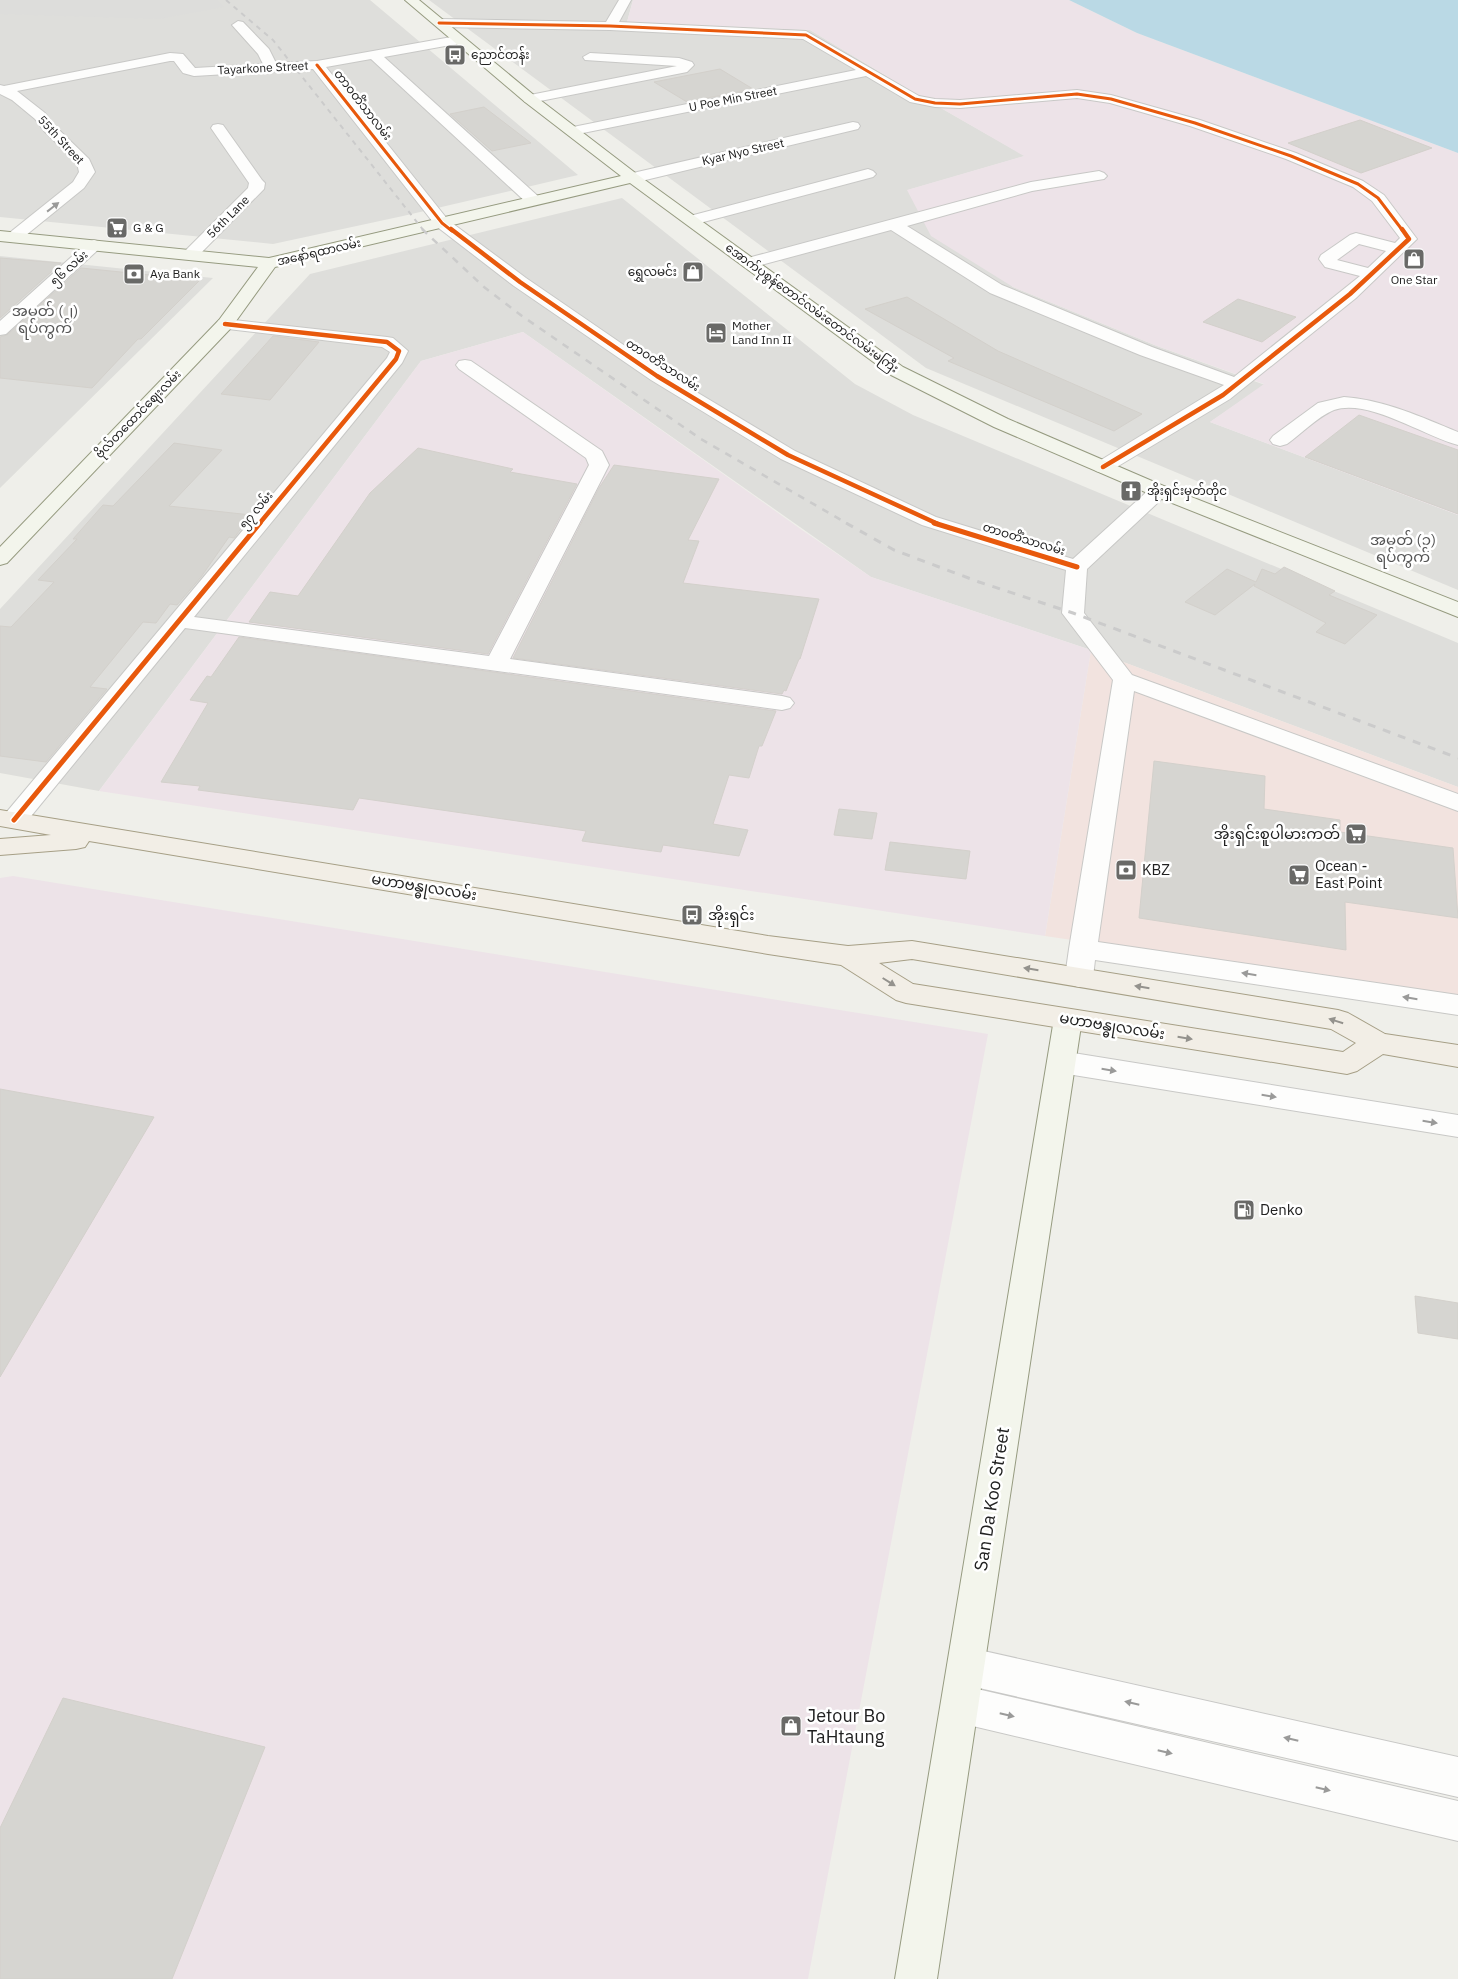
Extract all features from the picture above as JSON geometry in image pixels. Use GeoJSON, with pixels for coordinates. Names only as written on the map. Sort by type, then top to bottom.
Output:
{"type":"FeatureCollection","features":[{"type":"Feature","properties":{"kind":"main road","name":"အောက်ပုစွန်တောင်လမ်းတောင်လမ်းမကြီး"},"geometry":{"type":"LineString","coordinates":[[411,0],[530,99],[633,178],[897,371],[1001,423],[1159,491],[1458,610]]}},
{"type":"Feature","properties":{"kind":"main road","name":"အနော်ရထာလမ်း"},"geometry":{"type":"LineString","coordinates":[[7,237],[269,263],[633,178]]}},
{"type":"Feature","properties":{"kind":"main road","name":"ဗိုလ်တထောင်ဈေးလမ်း"},"geometry":{"type":"LineString","coordinates":[[0,559],[225,324],[269,263]]}},
{"type":"Feature","properties":{"kind":"main road","name":"မဟာဗန္ဓုလလမ်း"},"geometry":{"type":"LineString","coordinates":[[7,819],[848,956],[912,950],[1079,977],[1338,1020],[1380,1043],[1458,1056]]}},
{"type":"Feature","properties":{"kind":"main road"},"geometry":{"type":"LineString","coordinates":[[0,847],[115,838]]}},
{"type":"Feature","properties":{"kind":"main road","name":"မဟာဗန္ဓုလလမ်း"},"geometry":{"type":"LineString","coordinates":[[848,956],[906,993],[1347,1063],[1380,1043]]}},
{"type":"Feature","properties":{"kind":"main road","name":"San Da Koo Street"},"geometry":{"type":"LineString","coordinates":[[916,1979],[1068,1019]]}},
{"type":"Feature","properties":{"kind":"street"},"geometry":{"type":"LineString","coordinates":[[610,26],[625,0]]}},
{"type":"Feature","properties":{"kind":"street"},"geometry":{"type":"LineString","coordinates":[[439,23],[610,26],[806,34],[915,99],[935,103],[960,104],[1046,96],[1091,95],[1110,98],[1195,123],[1291,156],[1358,184],[1378,198],[1409,239],[1398,250],[1350,294],[1223,395],[1103,467]]}},
{"type":"Feature","properties":{"kind":"street"},"geometry":{"type":"LineString","coordinates":[[238,25],[264,52],[272,69]]}},
{"type":"Feature","properties":{"kind":"street","name":"Tayarkone Street"},"geometry":{"type":"LineString","coordinates":[[1,89],[170,57],[178,57],[188,70],[194,72],[272,69],[317,65],[457,40]]}},
{"type":"Feature","properties":{"kind":"street"},"geometry":{"type":"LineString","coordinates":[[374,55],[534,201]]}},
{"type":"Feature","properties":{"kind":"street"},"geometry":{"type":"LineString","coordinates":[[530,99],[682,69],[687,65],[679,62],[590,57]]}},
{"type":"Feature","properties":{"kind":"street","name":"တာဝတိံသာလမ်း"},"geometry":{"type":"LineString","coordinates":[[317,65],[442,223],[520,282],[657,376],[788,455],[929,521],[1077,567]]}},
{"type":"Feature","properties":{"kind":"street","name":"U Poe Min Street"},"geometry":{"type":"LineString","coordinates":[[573,131],[867,72]]}},
{"type":"Feature","properties":{"kind":"street","name":"55th Street"},"geometry":{"type":"LineString","coordinates":[[1,89],[17,97],[40,116],[49,128],[84,162],[88,172],[79,185],[7,237]]}},
{"type":"Feature","properties":{"kind":"street","name":"Kyar Nyo Street"},"geometry":{"type":"LineString","coordinates":[[633,178],[854,126]]}},
{"type":"Feature","properties":{"kind":"street","name":"56th Lane"},"geometry":{"type":"LineString","coordinates":[[190,255],[256,189],[257,183],[218,128]]}},
{"type":"Feature","properties":{"kind":"street"},"geometry":{"type":"LineString","coordinates":[[692,220],[868,174]]}},
{"type":"Feature","properties":{"kind":"street"},"geometry":{"type":"LineString","coordinates":[[750,263],[1031,187],[1099,176]]}},
{"type":"Feature","properties":{"kind":"street"},"geometry":{"type":"LineString","coordinates":[[893,224],[996,289],[1146,351],[1237,384]]}},
{"type":"Feature","properties":{"kind":"street"},"geometry":{"type":"LineString","coordinates":[[1371,274],[1330,263],[1327,260],[1356,238],[1398,250]]}},
{"type":"Feature","properties":{"kind":"street","name":"၅၆ လမ်း"},"geometry":{"type":"LineString","coordinates":[[0,330],[94,245]]}},
{"type":"Feature","properties":{"kind":"street","name":"၅၇ လမ်း"},"geometry":{"type":"LineString","coordinates":[[7,819],[178,621],[390,366],[399,351],[387,342],[225,324]]}},
{"type":"Feature","properties":{"kind":"street"},"geometry":{"type":"LineString","coordinates":[[465,365],[595,455],[599,465],[496,664]]}},
{"type":"Feature","properties":{"kind":"street"},"geometry":{"type":"LineString","coordinates":[[1280,440],[1329,405],[1350,402],[1372,405],[1458,439]]}},
{"type":"Feature","properties":{"kind":"street"},"geometry":{"type":"LineString","coordinates":[[1159,491],[1077,567],[1074,613],[1124,680],[1458,803]]}},
{"type":"Feature","properties":{"kind":"street"},"geometry":{"type":"LineString","coordinates":[[178,621],[782,703]]}},
{"type":"Feature","properties":{"kind":"street"},"geometry":{"type":"LineString","coordinates":[[1079,977],[1124,680]]}},
{"type":"Feature","properties":{"kind":"street"},"geometry":{"type":"LineString","coordinates":[[1082,949],[1458,1005]]}},
{"type":"Feature","properties":{"kind":"street"},"geometry":{"type":"LineString","coordinates":[[1061,1062],[1458,1126]]}},
{"type":"Feature","properties":{"kind":"street"},"geometry":{"type":"LineString","coordinates":[[966,1666],[1458,1777]]}},
{"type":"Feature","properties":{"kind":"street"},"geometry":{"type":"LineString","coordinates":[[960,1704],[1458,1821]]}},
{"type":"Feature","properties":{"kind":"street"},"geometry":{"type":"LineString","coordinates":[[1379,1759],[1381,1803]]}},
{"type":"Feature","properties":{"kind":"shaded area"},"geometry":{"type":"Polygon","coordinates":[[[0,0],[370,0],[578,175],[273,244],[0,217],[0,0]]]}},
{"type":"Feature","properties":{"kind":"shaded area"},"geometry":{"type":"Polygon","coordinates":[[[0,0],[216,0],[224,7],[159,19],[0,14],[0,0]]]}},
{"type":"Feature","properties":{"kind":"shaded area"},"geometry":{"type":"Polygon","coordinates":[[[429,0],[633,0],[627,22],[810,30],[1025,156],[908,190],[1013,287],[1157,346],[1265,385],[1210,422],[1458,515],[1458,590],[926,368],[429,0]]]}},
{"type":"Feature","properties":{"kind":"shaded area"},"geometry":{"type":"Polygon","coordinates":[[[633,0],[1069,0],[1137,33],[1458,153],[1458,515],[1210,422],[1264,384],[1157,346],[1013,287],[931,236],[907,190],[1024,156],[810,30],[627,22],[633,0]]]}},
{"type":"Feature","properties":{"kind":"shaded area"},"geometry":{"type":"Polygon","coordinates":[[[622,198],[855,384],[913,415],[1458,643],[1458,787],[1091,650],[871,577],[523,332],[421,361],[99,791],[0,773],[0,609],[310,274],[622,198]]]}},
{"type":"Feature","properties":{"kind":"shaded area"},"geometry":{"type":"Polygon","coordinates":[[[0,256],[213,278],[0,488],[0,256]]]}},
{"type":"Feature","properties":{"kind":"shaded area"},"geometry":{"type":"Polygon","coordinates":[[[523,332],[871,577],[1091,650],[1045,936],[99,791],[421,361],[523,332]]]}},
{"type":"Feature","properties":{"kind":"shaded area"},"geometry":{"type":"Polygon","coordinates":[[[1091,650],[1458,787],[1458,997],[1045,936],[1091,650]]]}},
{"type":"Feature","properties":{"kind":"shaded area"},"geometry":{"type":"Polygon","coordinates":[[[13,876],[988,1034],[808,1979],[0,1979],[0,878],[13,876]]]}},
{"type":"Feature","properties":{"kind":"water"},"geometry":{"type":"Polygon","coordinates":[[[1069,0],[1458,0],[1458,153],[1137,33],[1069,0]]]}},
{"type":"Feature","properties":{"kind":"building"},"geometry":{"type":"Polygon","coordinates":[[[720,69],[753,89],[687,102],[654,82],[720,69]]]}},
{"type":"Feature","properties":{"kind":"building"},"geometry":{"type":"Polygon","coordinates":[[[484,107],[531,143],[492,151],[450,114],[484,107]]]}},
{"type":"Feature","properties":{"kind":"building"},"geometry":{"type":"Polygon","coordinates":[[[1360,120],[1432,148],[1361,173],[1288,143],[1360,120]]]}},
{"type":"Feature","properties":{"kind":"building"},"geometry":{"type":"Polygon","coordinates":[[[0,258],[61,263],[0,318],[0,258]]]}},
{"type":"Feature","properties":{"kind":"building"},"geometry":{"type":"Polygon","coordinates":[[[81,268],[200,280],[141,339],[138,339],[92,388],[0,378],[0,337],[7,335],[81,268]]]}},
{"type":"Feature","properties":{"kind":"building"},"geometry":{"type":"Polygon","coordinates":[[[907,297],[998,351],[1142,414],[1114,431],[948,361],[954,358],[865,309],[907,297]]]}},
{"type":"Feature","properties":{"kind":"building"},"geometry":{"type":"Polygon","coordinates":[[[1238,299],[1296,317],[1262,342],[1203,322],[1238,299]]]}},
{"type":"Feature","properties":{"kind":"building"},"geometry":{"type":"Polygon","coordinates":[[[273,336],[319,342],[270,400],[221,394],[273,336]]]}},
{"type":"Feature","properties":{"kind":"building"},"geometry":{"type":"Polygon","coordinates":[[[1359,415],[1458,450],[1458,514],[1305,457],[1359,415]]]}},
{"type":"Feature","properties":{"kind":"building"},"geometry":{"type":"Polygon","coordinates":[[[174,443],[222,450],[169,506],[251,515],[234,538],[229,537],[201,577],[177,605],[170,604],[156,623],[143,622],[90,687],[107,689],[46,762],[0,756],[0,626],[11,627],[54,582],[38,580],[77,539],[73,539],[103,505],[113,506],[174,443]]]}},
{"type":"Feature","properties":{"kind":"building"},"geometry":{"type":"Polygon","coordinates":[[[418,448],[513,469],[510,472],[577,484],[488,654],[249,622],[270,592],[298,596],[370,493],[418,448]]]}},
{"type":"Feature","properties":{"kind":"building"},"geometry":{"type":"Polygon","coordinates":[[[614,465],[719,479],[688,540],[699,541],[683,583],[819,599],[800,659],[786,691],[784,690],[782,694],[513,658],[599,488],[614,465]]]}},
{"type":"Feature","properties":{"kind":"building"},"geometry":{"type":"Polygon","coordinates":[[[1284,567],[1335,591],[1329,595],[1377,615],[1345,644],[1316,632],[1326,623],[1254,586],[1255,584],[1215,615],[1185,602],[1227,569],[1256,582],[1262,569],[1275,574],[1284,567]]]}},
{"type":"Feature","properties":{"kind":"building"},"geometry":{"type":"Polygon","coordinates":[[[239,637],[776,711],[762,746],[759,746],[749,778],[729,775],[713,824],[748,830],[739,856],[663,845],[661,852],[582,841],[586,831],[359,798],[353,810],[198,790],[200,786],[161,782],[208,703],[190,700],[207,676],[211,677],[239,637]]]}},
{"type":"Feature","properties":{"kind":"building","name":"Ocean - East Point"},"geometry":{"type":"Polygon","coordinates":[[[1154,761],[1265,776],[1264,809],[1340,820],[1340,832],[1453,848],[1458,918],[1345,902],[1346,950],[1139,918],[1154,761]]]}},
{"type":"Feature","properties":{"kind":"building"},"geometry":{"type":"Polygon","coordinates":[[[839,809],[877,813],[872,839],[834,835],[839,809]]]}},
{"type":"Feature","properties":{"kind":"building"},"geometry":{"type":"Polygon","coordinates":[[[890,842],[970,851],[966,879],[885,870],[890,842]]]}},
{"type":"Feature","properties":{"kind":"building"},"geometry":{"type":"Polygon","coordinates":[[[0,1089],[154,1117],[0,1377],[0,1089]]]}},
{"type":"Feature","properties":{"kind":"building"},"geometry":{"type":"Polygon","coordinates":[[[1415,1296],[1458,1303],[1458,1339],[1418,1333],[1415,1296]]]}},
{"type":"Feature","properties":{"kind":"building"},"geometry":{"type":"Polygon","coordinates":[[[63,1698],[265,1747],[172,1979],[0,1979],[0,1828],[63,1698]]]}},
{"type":"Feature","properties":{"kind":"railway"},"geometry":{"type":"LineString","coordinates":[[226,0],[273,40],[424,231]]}},
{"type":"Feature","properties":{"kind":"railway"},"geometry":{"type":"LineString","coordinates":[[424,231],[484,287],[522,316],[701,439],[848,524]]}},
{"type":"Feature","properties":{"kind":"railway"},"geometry":{"type":"LineString","coordinates":[[846,523],[894,550],[979,582],[1073,613],[1458,758]]}},
{"type":"Feature","properties":{"kind":"cycle path"},"geometry":{"type":"LineString","coordinates":[[439,23],[610,26],[806,35],[915,99],[935,103],[960,104],[1077,94],[1111,99],[1195,123],[1291,156],[1358,184],[1378,198],[1409,239],[1350,294],[1223,395],[1103,467]]}},
{"type":"Feature","properties":{"kind":"cycle path"},"geometry":{"type":"LineString","coordinates":[[317,65],[442,223],[520,282],[657,376],[788,455],[929,521],[1077,567]]}},
{"type":"Feature","properties":{"kind":"cycle path"},"geometry":{"type":"LineString","coordinates":[[14,820],[396,359],[399,351],[387,342],[225,324]]}},
{"type":"Feature","properties":{"kind":"place","name":"ညောင်တန်း"},"geometry":{"type":"Point","coordinates":[455,55]}},
{"type":"Feature","properties":{"kind":"place","name":"G & G"},"geometry":{"type":"Point","coordinates":[117,228]}},
{"type":"Feature","properties":{"kind":"place","name":"One Star"},"geometry":{"type":"Point","coordinates":[1414,259]}},
{"type":"Feature","properties":{"kind":"place","name":"ရွှေလမင်း"},"geometry":{"type":"Point","coordinates":[693,272]}},
{"type":"Feature","properties":{"kind":"place","name":"Aya Bank"},"geometry":{"type":"Point","coordinates":[134,274]}},
{"type":"Feature","properties":{"kind":"place","name":"Mother Land Inn II"},"geometry":{"type":"Point","coordinates":[716,333]}},
{"type":"Feature","properties":{"kind":"place","name":"အိုးရှင်းမှတ်တိုင"},"geometry":{"type":"Point","coordinates":[1131,491]}},
{"type":"Feature","properties":{"kind":"place","name":"အိုးရှင်းစူပါမားကတ်"},"geometry":{"type":"Point","coordinates":[1356,834]}},
{"type":"Feature","properties":{"kind":"place","name":"KBZ"},"geometry":{"type":"Point","coordinates":[1126,870]}},
{"type":"Feature","properties":{"kind":"place","name":"Ocean - East Point"},"geometry":{"type":"Point","coordinates":[1299,875]}},
{"type":"Feature","properties":{"kind":"place","name":"အိုးရှင်း"},"geometry":{"type":"Point","coordinates":[692,915]}},
{"type":"Feature","properties":{"kind":"place","name":"Denko"},"geometry":{"type":"Point","coordinates":[1244,1210]}},
{"type":"Feature","properties":{"kind":"place","name":"Jetour Bo TaHtaung"},"geometry":{"type":"Point","coordinates":[791,1726]}},
{"type":"Feature","properties":{"kind":"district","name":"အမှတ် (၂) ရပ်ကွက်"},"geometry":{"type":"Point","coordinates":[45,320]}},
{"type":"Feature","properties":{"kind":"district","name":"အမှတ် (၃) ရပ်ကွက်"},"geometry":{"type":"Point","coordinates":[1403,548]}}]}
